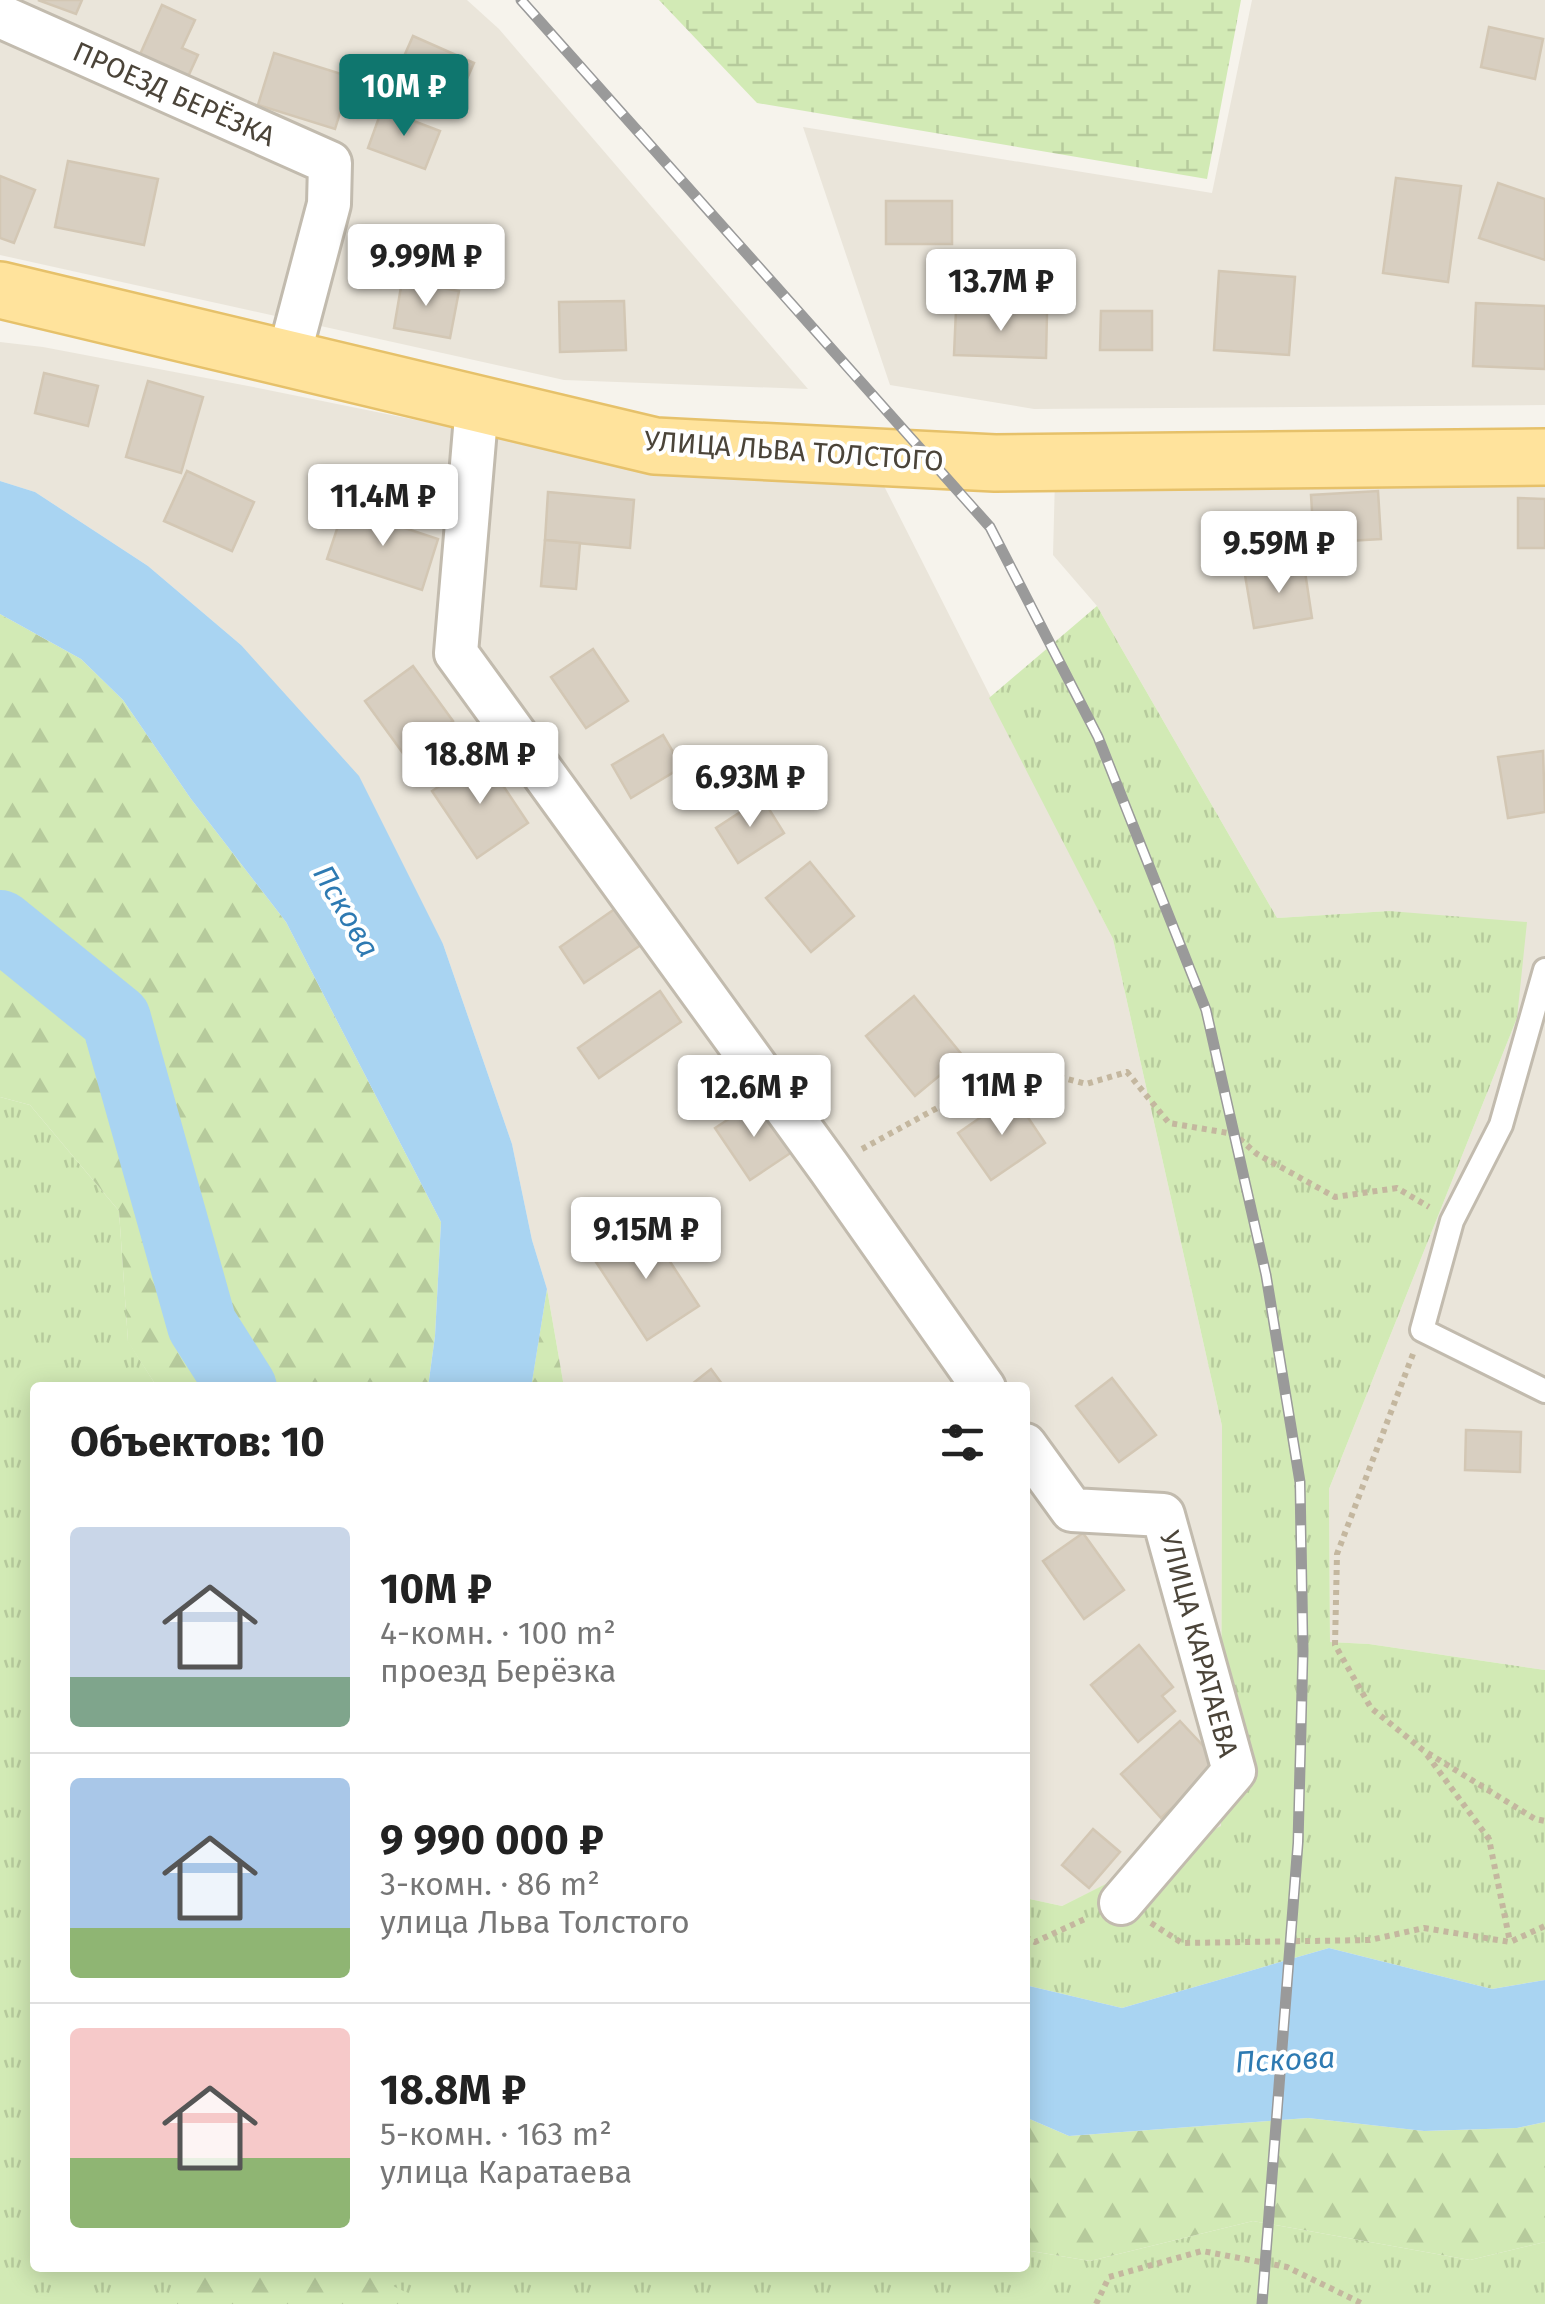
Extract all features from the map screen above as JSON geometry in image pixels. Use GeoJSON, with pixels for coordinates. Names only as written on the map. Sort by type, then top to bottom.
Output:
{"type":"FeatureCollection","features":[{"type":"Feature","properties":{"kind":"main road","name":"УЛИЦА ЛЬВА ТОЛСТОГО"},"geometry":{"type":"LineString","coordinates":[[0,290],[655,446],[995,463],[1545,457]]}},
{"type":"Feature","properties":{"kind":"street","name":"ПРОЕЗД БЕРЁЗКА"},"geometry":{"type":"LineString","coordinates":[[0,16],[330,163],[328,204],[288,359]]}},
{"type":"Feature","properties":{"kind":"street"},"geometry":{"type":"LineString","coordinates":[[477,405],[456,652],[830,1168],[980,1382]]}},
{"type":"Feature","properties":{"kind":"street","name":"УЛИЦА КАРАТАЕВА"},"geometry":{"type":"LineString","coordinates":[[1030,1452],[1072,1510],[1163,1515],[1234,1771],[1120,1903]]}},
{"type":"Feature","properties":{"kind":"lane"},"geometry":{"type":"LineString","coordinates":[[1545,970],[1501,1126],[1452,1221],[1422,1330],[1545,1392]]}},
{"type":"Feature","properties":{"kind":"path"},"geometry":{"type":"LineString","coordinates":[[830,1168],[1016,1064],[1086,1084],[1127,1072],[1168,1123],[1234,1134],[1257,1154],[1335,1197],[1398,1188],[1452,1221]]}},
{"type":"Feature","properties":{"kind":"path"},"geometry":{"type":"LineString","coordinates":[[1422,1330],[1337,1554],[1334,1645],[1370,1708],[1423,1750],[1534,1819],[1545,1821]]}},
{"type":"Feature","properties":{"kind":"path"},"geometry":{"type":"LineString","coordinates":[[1423,1750],[1489,1838],[1510,1942]]}},
{"type":"Feature","properties":{"kind":"path"},"geometry":{"type":"LineString","coordinates":[[1030,1940],[1035,1942],[1120,1903],[1182,1943],[1370,1940],[1424,1928],[1510,1942],[1545,1926]]}},
{"type":"Feature","properties":{"kind":"path"},"geometry":{"type":"LineString","coordinates":[[1096,2304],[1109,2277],[1202,2251],[1287,2268],[1363,2304]]}},
{"type":"Feature","properties":{"kind":"shaded area"},"geometry":{"type":"Polygon","coordinates":[[[0,0],[467,0],[499,29],[808,389],[564,380],[0,255],[0,0]]]}},
{"type":"Feature","properties":{"kind":"shaded area"},"geometry":{"type":"Polygon","coordinates":[[[1252,0],[1545,0],[1545,405],[1034,409],[890,385],[803,127],[1212,193],[1252,0]]]}},
{"type":"Feature","properties":{"kind":"shaded area"},"geometry":{"type":"Polygon","coordinates":[[[0,342],[258,388],[644,466],[881,480],[1113,939],[1222,1426],[1221,1827],[1062,1906],[1030,1899],[1030,1382],[563,1382],[547,1289],[532,1240],[512,1144],[443,944],[241,645],[148,566],[35,492],[0,481],[0,342]]]}},
{"type":"Feature","properties":{"kind":"shaded area"},"geometry":{"type":"Polygon","coordinates":[[[1545,474],[1545,1670],[1369,1644],[1330,1642],[1329,1489],[1517,1018],[1389,911],[1277,918],[1097,606],[1053,555],[1055,478],[1545,474]]]}},
{"type":"Feature","properties":{"kind":"green space"},"geometry":{"type":"Polygon","coordinates":[[[659,0],[1241,0],[1207,179],[757,103],[659,0]]]}},
{"type":"Feature","properties":{"kind":"green space"},"geometry":{"type":"Polygon","coordinates":[[[1097,606],[1277,918],[1389,911],[1527,922],[1517,1018],[1329,1489],[1330,1642],[1369,1644],[1545,1670],[1545,1980],[1492,1989],[1329,1948],[1122,2008],[1030,1986],[1030,1899],[1062,1906],[1221,1826],[1222,1426],[1113,939],[989,698],[1097,606]]]}},
{"type":"Feature","properties":{"kind":"green space"},"geometry":{"type":"Polygon","coordinates":[[[0,614],[81,659],[123,700],[191,799],[286,922],[441,1222],[429,1382],[154,1382],[128,1342],[119,1211],[30,1105],[0,1097],[0,614]]]}},
{"type":"Feature","properties":{"kind":"green space"},"geometry":{"type":"Polygon","coordinates":[[[0,1097],[30,1105],[119,1211],[128,1341],[154,1382],[30,1382],[30,2272],[1030,2272],[1030,2251],[1090,2261],[1253,2221],[1470,2260],[1545,2242],[1545,2304],[0,2304],[0,1097]]]}},
{"type":"Feature","properties":{"kind":"green space"},"geometry":{"type":"Polygon","coordinates":[[[547,1289],[563,1382],[532,1381],[547,1289]]]}},
{"type":"Feature","properties":{"kind":"green space"},"geometry":{"type":"Polygon","coordinates":[[[1308,2118],[1424,2131],[1517,2128],[1545,2122],[1545,2242],[1470,2260],[1253,2221],[1090,2261],[1030,2251],[1030,2119],[1069,2136],[1308,2118]]]}},
{"type":"Feature","properties":{"kind":"green space"},"geometry":{"type":"Polygon","coordinates":[[[183,2272],[364,2272],[430,2304],[177,2304],[176,2278],[183,2272]]]}},
{"type":"Feature","properties":{"kind":"water"},"geometry":{"type":"Polygon","coordinates":[[[0,481],[35,492],[148,566],[241,645],[359,776],[443,944],[512,1144],[532,1240],[547,1289],[532,1382],[429,1382],[441,1222],[286,922],[191,799],[123,700],[81,659],[0,614],[0,481]]]}},
{"type":"Feature","properties":{"kind":"water"},"geometry":{"type":"Polygon","coordinates":[[[1329,1948],[1492,1989],[1545,1980],[1545,2122],[1517,2128],[1424,2131],[1308,2118],[1069,2136],[1030,2119],[1030,1986],[1122,2008],[1329,1948]]]}},
{"type":"Feature","properties":{"kind":"building"},"geometry":{"type":"Polygon","coordinates":[[[38,0],[82,0],[76,14],[38,0]]]}},
{"type":"Feature","properties":{"kind":"building"},"geometry":{"type":"Polygon","coordinates":[[[162,5],[195,20],[182,48],[198,55],[186,81],[138,59],[162,5]]]}},
{"type":"Feature","properties":{"kind":"building"},"geometry":{"type":"Polygon","coordinates":[[[1489,27],[1543,39],[1535,79],[1481,67],[1489,27]]]}},
{"type":"Feature","properties":{"kind":"building"},"geometry":{"type":"Polygon","coordinates":[[[413,36],[474,63],[455,106],[394,79],[413,36]]]}},
{"type":"Feature","properties":{"kind":"building"},"geometry":{"type":"Polygon","coordinates":[[[274,53],[351,77],[335,129],[258,105],[274,53]]]}},
{"type":"Feature","properties":{"kind":"building"},"geometry":{"type":"Polygon","coordinates":[[[382,109],[440,131],[425,169],[368,148],[382,109]]]}},
{"type":"Feature","properties":{"kind":"building"},"geometry":{"type":"Polygon","coordinates":[[[68,161],[158,179],[144,245],[55,227],[68,161]]]}},
{"type":"Feature","properties":{"kind":"building"},"geometry":{"type":"Polygon","coordinates":[[[0,176],[35,190],[14,243],[0,238],[0,176]]]}},
{"type":"Feature","properties":{"kind":"building"},"geometry":{"type":"Polygon","coordinates":[[[1396,178],[1461,186],[1448,282],[1383,273],[1396,178]]]}},
{"type":"Feature","properties":{"kind":"building"},"geometry":{"type":"Polygon","coordinates":[[[1498,183],[1545,199],[1545,260],[1479,238],[1498,183]]]}},
{"type":"Feature","properties":{"kind":"building"},"geometry":{"type":"Polygon","coordinates":[[[886,201],[952,201],[952,244],[886,244],[886,201]]]}},
{"type":"Feature","properties":{"kind":"building"},"geometry":{"type":"Polygon","coordinates":[[[1219,271],[1295,277],[1289,355],[1214,350],[1219,271]]]}},
{"type":"Feature","properties":{"kind":"building"},"geometry":{"type":"Polygon","coordinates":[[[402,281],[459,291],[450,338],[394,328],[402,281]]]}},
{"type":"Feature","properties":{"kind":"building"},"geometry":{"type":"Polygon","coordinates":[[[624,301],[626,350],[560,352],[559,302],[624,301]]]}},
{"type":"Feature","properties":{"kind":"building"},"geometry":{"type":"Polygon","coordinates":[[[1476,303],[1545,306],[1545,369],[1473,366],[1476,303]]]}},
{"type":"Feature","properties":{"kind":"building"},"geometry":{"type":"Polygon","coordinates":[[[956,310],[1047,313],[1046,358],[954,355],[956,310]]]}},
{"type":"Feature","properties":{"kind":"building"},"geometry":{"type":"Polygon","coordinates":[[[1101,311],[1152,311],[1152,350],[1100,350],[1101,311]]]}},
{"type":"Feature","properties":{"kind":"building"},"geometry":{"type":"Polygon","coordinates":[[[44,373],[98,386],[88,426],[35,413],[44,373]]]}},
{"type":"Feature","properties":{"kind":"building"},"geometry":{"type":"Polygon","coordinates":[[[148,381],[203,397],[181,473],[126,457],[148,381]]]}},
{"type":"Feature","properties":{"kind":"building"},"geometry":{"type":"Polygon","coordinates":[[[187,471],[254,502],[232,551],[164,521],[187,471]]]}},
{"type":"Feature","properties":{"kind":"building"},"geometry":{"type":"Polygon","coordinates":[[[1378,491],[1381,539],[1314,543],[1311,495],[1378,491]]]}},
{"type":"Feature","properties":{"kind":"building"},"geometry":{"type":"Polygon","coordinates":[[[548,492],[634,500],[630,548],[545,540],[548,492]]]}},
{"type":"Feature","properties":{"kind":"building"},"geometry":{"type":"Polygon","coordinates":[[[1518,498],[1545,499],[1545,548],[1518,548],[1518,498]]]}},
{"type":"Feature","properties":{"kind":"building"},"geometry":{"type":"Polygon","coordinates":[[[344,508],[438,539],[422,590],[327,559],[344,508]]]}},
{"type":"Feature","properties":{"kind":"building"},"geometry":{"type":"Polygon","coordinates":[[[545,540],[580,543],[576,589],[541,586],[545,540]]]}},
{"type":"Feature","properties":{"kind":"building"},"geometry":{"type":"Polygon","coordinates":[[[1304,565],[1312,618],[1254,628],[1245,575],[1304,565]]]}},
{"type":"Feature","properties":{"kind":"building"},"geometry":{"type":"Polygon","coordinates":[[[593,649],[628,701],[586,728],[551,677],[593,649]]]}},
{"type":"Feature","properties":{"kind":"building"},"geometry":{"type":"Polygon","coordinates":[[[413,666],[453,721],[405,756],[365,701],[413,666]]]}},
{"type":"Feature","properties":{"kind":"building"},"geometry":{"type":"Polygon","coordinates":[[[663,735],[682,767],[631,798],[612,765],[663,735]]]}},
{"type":"Feature","properties":{"kind":"building"},"geometry":{"type":"Polygon","coordinates":[[[1543,751],[1545,812],[1508,818],[1498,757],[1543,751]]]}},
{"type":"Feature","properties":{"kind":"building"},"geometry":{"type":"Polygon","coordinates":[[[484,757],[528,823],[477,858],[432,791],[484,757]]]}},
{"type":"Feature","properties":{"kind":"building"},"geometry":{"type":"Polygon","coordinates":[[[762,798],[784,833],[738,863],[716,828],[762,798]]]}},
{"type":"Feature","properties":{"kind":"building"},"geometry":{"type":"Polygon","coordinates":[[[810,862],[854,916],[811,952],[766,898],[810,862]]]}},
{"type":"Feature","properties":{"kind":"building"},"geometry":{"type":"Polygon","coordinates":[[[619,906],[644,943],[584,983],[560,947],[619,906]]]}},
{"type":"Feature","properties":{"kind":"building"},"geometry":{"type":"Polygon","coordinates":[[[660,991],[681,1022],[599,1078],[578,1048],[660,991]]]}},
{"type":"Feature","properties":{"kind":"building"},"geometry":{"type":"Polygon","coordinates":[[[914,996],[963,1056],[915,1096],[866,1036],[914,996]]]}},
{"type":"Feature","properties":{"kind":"building"},"geometry":{"type":"Polygon","coordinates":[[[1013,1095],[1045,1143],[991,1180],[958,1133],[1013,1095]]]}},
{"type":"Feature","properties":{"kind":"building"},"geometry":{"type":"Polygon","coordinates":[[[758,1100],[792,1152],[750,1180],[715,1128],[758,1100]]]}},
{"type":"Feature","properties":{"kind":"building"},"geometry":{"type":"Polygon","coordinates":[[[646,1225],[699,1306],[647,1340],[594,1259],[646,1225]]]}},
{"type":"Feature","properties":{"kind":"building"},"geometry":{"type":"Polygon","coordinates":[[[711,1369],[721,1382],[695,1382],[711,1369]]]}},
{"type":"Feature","properties":{"kind":"building"},"geometry":{"type":"Polygon","coordinates":[[[1112,1378],[1156,1435],[1119,1462],[1076,1406],[1112,1378]]]}},
{"type":"Feature","properties":{"kind":"building"},"geometry":{"type":"Polygon","coordinates":[[[1466,1430],[1521,1432],[1520,1472],[1465,1470],[1466,1430]]]}},
{"type":"Feature","properties":{"kind":"building"},"geometry":{"type":"Polygon","coordinates":[[[1083,1533],[1124,1590],[1084,1619],[1043,1561],[1083,1533]]]}},
{"type":"Feature","properties":{"kind":"building"},"geometry":{"type":"Polygon","coordinates":[[[1139,1645],[1173,1687],[1162,1696],[1175,1711],[1138,1742],[1091,1685],[1139,1645]]]}},
{"type":"Feature","properties":{"kind":"building"},"geometry":{"type":"Polygon","coordinates":[[[1180,1721],[1220,1764],[1161,1818],[1121,1774],[1180,1721]]]}},
{"type":"Feature","properties":{"kind":"building"},"geometry":{"type":"Polygon","coordinates":[[[1093,1829],[1120,1852],[1089,1888],[1062,1865],[1093,1829]]]}},
{"type":"Feature","properties":{"kind":"waterway","name":"Пскова"},"geometry":{"type":"LineString","coordinates":[[0,925],[116,1019],[202,1325],[238,1382]]}},
{"type":"Feature","properties":{"kind":"railway"},"geometry":{"type":"LineString","coordinates":[[521,0],[990,527],[1098,737],[1206,1010],[1266,1275],[1300,1482],[1303,1651],[1298,1843],[1262,2304]]}}]}
